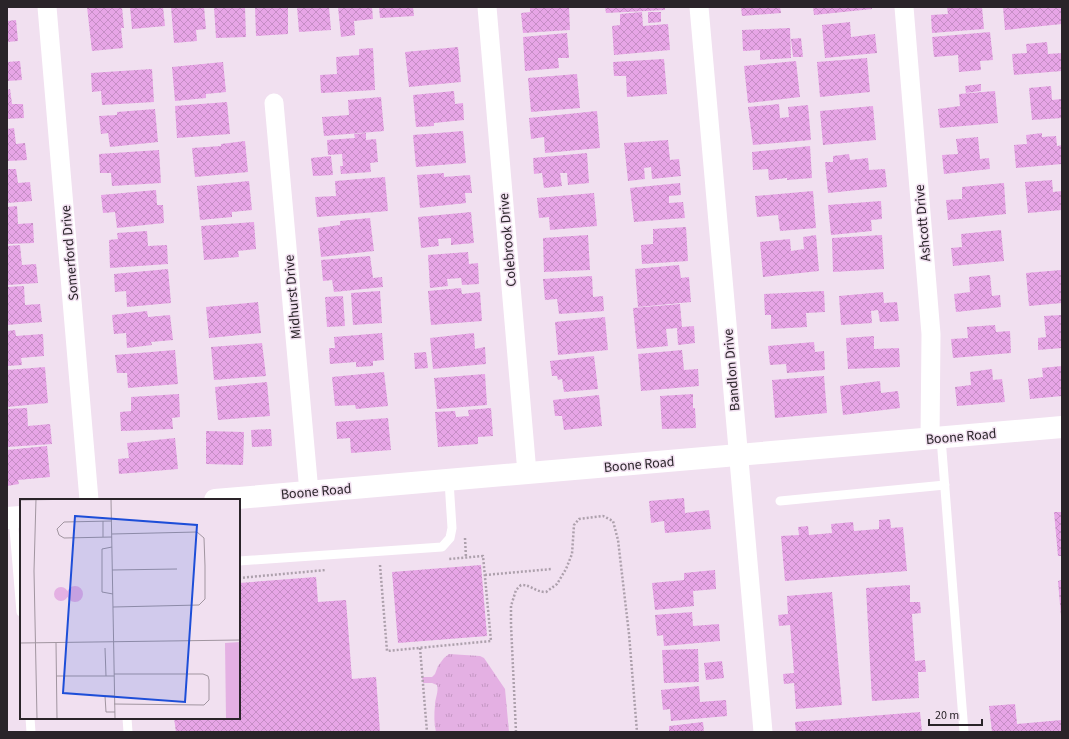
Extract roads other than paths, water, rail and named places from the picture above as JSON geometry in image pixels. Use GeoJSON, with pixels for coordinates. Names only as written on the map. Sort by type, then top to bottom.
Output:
{"type":"FeatureCollection","features":[{"type":"Feature","properties":{"kind":"street","name":"Somerford Drive"},"geometry":{"type":"LineString","coordinates":[[47,7],[89,499]]}},
{"type":"Feature","properties":{"kind":"street","name":"Colebrook Drive"},"geometry":{"type":"LineString","coordinates":[[487,7],[527,473]]}},
{"type":"Feature","properties":{"kind":"street","name":"Bandlon Drive"},"geometry":{"type":"LineString","coordinates":[[699,7],[763,732]]}},
{"type":"Feature","properties":{"kind":"street","name":"Ashcott Drive"},"geometry":{"type":"LineString","coordinates":[[904,7],[931,334],[936,438]]}},
{"type":"Feature","properties":{"kind":"street","name":"Midhurst Drive"},"geometry":{"type":"LineString","coordinates":[[274,103],[310,492]]}},
{"type":"Feature","properties":{"kind":"street","name":"Boone Road"},"geometry":{"type":"LineString","coordinates":[[227,499],[1062,427]]}},
{"type":"Feature","properties":{"kind":"lane"},"geometry":{"type":"LineString","coordinates":[[936,438],[945,485],[964,732]]}},
{"type":"Feature","properties":{"kind":"lane"},"geometry":{"type":"LineString","coordinates":[[240,561],[442,547],[450,538],[452,528],[449,481]]}},
{"type":"Feature","properties":{"kind":"lane"},"geometry":{"type":"LineString","coordinates":[[780,501],[945,485]]}},
{"type":"Feature","properties":{"kind":"lane"},"geometry":{"type":"LineString","coordinates":[[14,517],[20,592]]}},
{"type":"Feature","properties":{"kind":"lane"},"geometry":{"type":"LineString","coordinates":[[30,719],[31,732]]}},
{"type":"Feature","properties":{"kind":"lane"},"geometry":{"type":"LineString","coordinates":[[127,719],[128,732]]}}]}
